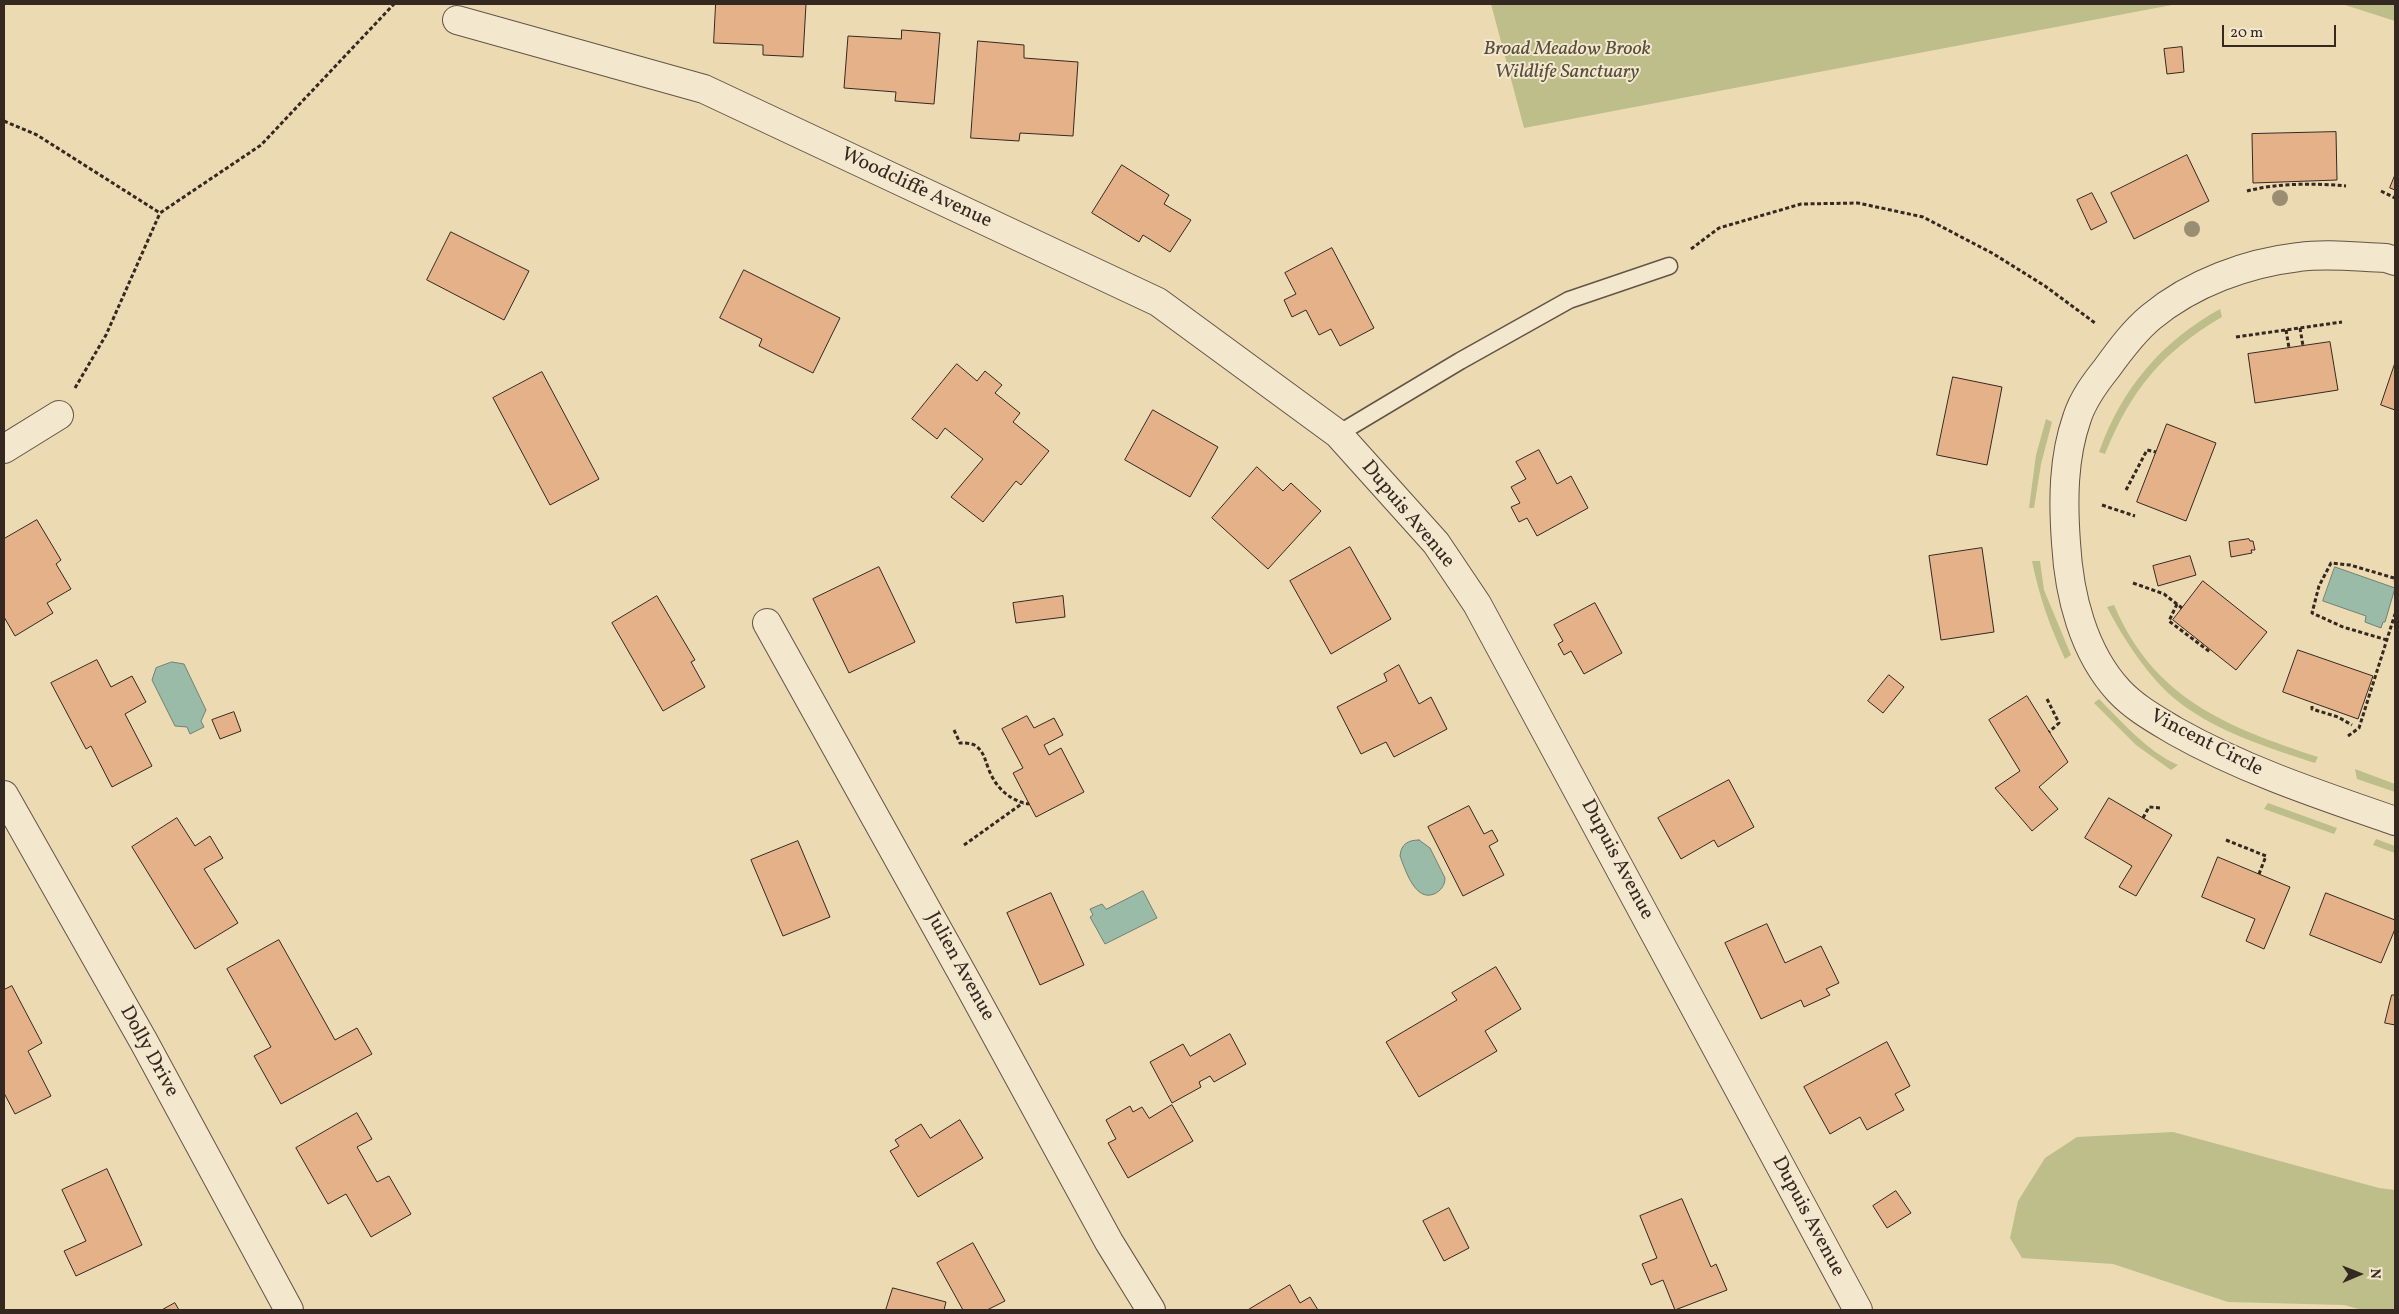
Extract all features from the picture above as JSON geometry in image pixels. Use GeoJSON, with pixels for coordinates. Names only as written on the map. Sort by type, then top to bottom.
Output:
{"type":"FeatureCollection","features":[{"type":"Feature","properties":{"kind":"street","name":"Woodcliffe Avenue"},"geometry":{"type":"LineString","coordinates":[[457,20],[704,89],[1122,285],[1158,302],[1338,434]]}},
{"type":"Feature","properties":{"kind":"street","name":"Vincent Circle"},"geometry":{"type":"LineString","coordinates":[[2395,261],[2386,258],[2301,256],[2266,262],[2224,275],[2177,298],[2150,318],[2123,346],[2091,389],[2077,418],[2065,470],[2063,514],[2066,555],[2085,638],[2119,691],[2144,713],[2199,744],[2255,771],[2395,821]]}},
{"type":"Feature","properties":{"kind":"street"},"geometry":{"type":"LineString","coordinates":[[4,450],[59,415]]}},
{"type":"Feature","properties":{"kind":"street","name":"Dupuis Avenue"},"geometry":{"type":"LineString","coordinates":[[1338,434],[1436,543],[1477,604],[1858,1310]]}},
{"type":"Feature","properties":{"kind":"street","name":"Julien Avenue"},"geometry":{"type":"LineString","coordinates":[[767,622],[971,988],[1109,1242],[1151,1310]]}},
{"type":"Feature","properties":{"kind":"street","name":"Dolly Drive"},"geometry":{"type":"LineString","coordinates":[[4,795],[148,1051],[289,1310]]}},
{"type":"Feature","properties":{"kind":"lane"},"geometry":{"type":"LineString","coordinates":[[1338,434],[1460,361],[1568,300],[1669,266]]}},
{"type":"Feature","properties":{"kind":"path"},"geometry":{"type":"LineString","coordinates":[[59,415],[106,335],[160,213],[261,145],[394,4]]}},
{"type":"Feature","properties":{"kind":"path"},"geometry":{"type":"LineString","coordinates":[[4,120],[37,135],[160,213]]}},
{"type":"Feature","properties":{"kind":"path"},"geometry":{"type":"LineString","coordinates":[[2247,191],[2258,188],[2305,185],[2346,186]]}},
{"type":"Feature","properties":{"kind":"path"},"geometry":{"type":"LineString","coordinates":[[2380,191],[2395,198]]}},
{"type":"Feature","properties":{"kind":"path"},"geometry":{"type":"LineString","coordinates":[[1669,266],[1719,228],[1801,204],[1858,203],[1924,217],[1992,253],[2045,286],[2095,323]]}},
{"type":"Feature","properties":{"kind":"path"},"geometry":{"type":"LineString","coordinates":[[2236,337],[2342,322]]}},
{"type":"Feature","properties":{"kind":"path"},"geometry":{"type":"LineString","coordinates":[[2300,328],[2303,346]]}},
{"type":"Feature","properties":{"kind":"path"},"geometry":{"type":"LineString","coordinates":[[2286,330],[2289,348]]}},
{"type":"Feature","properties":{"kind":"path"},"geometry":{"type":"LineString","coordinates":[[2126,490],[2148,450],[2156,452]]}},
{"type":"Feature","properties":{"kind":"path"},"geometry":{"type":"LineString","coordinates":[[2102,505],[2135,516]]}},
{"type":"Feature","properties":{"kind":"path"},"geometry":{"type":"LineString","coordinates":[[2387,640],[2343,627],[2312,613],[2319,586],[2331,563],[2350,565],[2394,578],[2395,581]]}},
{"type":"Feature","properties":{"kind":"path"},"geometry":{"type":"LineString","coordinates":[[2133,583],[2164,594],[2182,608]]}},
{"type":"Feature","properties":{"kind":"path"},"geometry":{"type":"LineString","coordinates":[[2177,604],[2169,621],[2210,652]]}},
{"type":"Feature","properties":{"kind":"path"},"geometry":{"type":"LineString","coordinates":[[2348,736],[2359,728],[2395,614]]}},
{"type":"Feature","properties":{"kind":"path"},"geometry":{"type":"LineString","coordinates":[[2047,699],[2059,722],[2049,732]]}},
{"type":"Feature","properties":{"kind":"path"},"geometry":{"type":"LineString","coordinates":[[2312,706],[2312,709],[2338,717],[2352,725]]}},
{"type":"Feature","properties":{"kind":"path"},"geometry":{"type":"LineString","coordinates":[[954,730],[960,743],[974,744],[984,755],[995,781],[1008,796],[1014,801],[1030,804]]}},
{"type":"Feature","properties":{"kind":"path"},"geometry":{"type":"LineString","coordinates":[[964,845],[1024,803]]}},
{"type":"Feature","properties":{"kind":"path"},"geometry":{"type":"LineString","coordinates":[[2143,818],[2149,807],[2161,808]]}},
{"type":"Feature","properties":{"kind":"path"},"geometry":{"type":"LineString","coordinates":[[2226,840],[2266,856],[2259,874]]}},
{"type":"Feature","properties":{"kind":"green space","name":"Broad Meadow Brook Wildlife Sanctuary"},"geometry":{"type":"Polygon","coordinates":[[[1491,4],[2177,4],[1524,128],[1491,4]]]}},
{"type":"Feature","properties":{"kind":"green space"},"geometry":{"type":"Polygon","coordinates":[[[2342,4],[2395,4],[2395,21],[2342,4]]]}},
{"type":"Feature","properties":{"kind":"green space"},"geometry":{"type":"Polygon","coordinates":[[[2220,309],[2222,317],[2182,344],[2151,375],[2126,411],[2105,454],[2099,452],[2119,407],[2146,369],[2179,336],[2220,309]]]}},
{"type":"Feature","properties":{"kind":"green space"},"geometry":{"type":"Polygon","coordinates":[[[2046,419],[2052,422],[2041,464],[2034,508],[2029,508],[2036,455],[2046,419]]]}},
{"type":"Feature","properties":{"kind":"green space"},"geometry":{"type":"Polygon","coordinates":[[[2032,561],[2040,561],[2044,590],[2071,655],[2065,659],[2054,635],[2038,587],[2032,561]]]}},
{"type":"Feature","properties":{"kind":"green space"},"geometry":{"type":"Polygon","coordinates":[[[2114,605],[2131,637],[2150,664],[2172,686],[2197,705],[2224,721],[2253,734],[2318,757],[2315,763],[2245,739],[2195,714],[2180,703],[2158,683],[2121,633],[2107,607],[2114,605]]]}},
{"type":"Feature","properties":{"kind":"green space"},"geometry":{"type":"Polygon","coordinates":[[[2099,699],[2126,727],[2146,744],[2178,765],[2171,770],[2136,745],[2094,703],[2099,699]]]}},
{"type":"Feature","properties":{"kind":"green space"},"geometry":{"type":"Polygon","coordinates":[[[2355,769],[2395,784],[2395,792],[2357,779],[2355,769]]]}},
{"type":"Feature","properties":{"kind":"green space"},"geometry":{"type":"Polygon","coordinates":[[[2268,803],[2337,828],[2334,834],[2264,809],[2268,803]]]}},
{"type":"Feature","properties":{"kind":"green space"},"geometry":{"type":"Polygon","coordinates":[[[2376,839],[2395,846],[2395,853],[2373,845],[2376,839]]]}},
{"type":"Feature","properties":{"kind":"green space"},"geometry":{"type":"Polygon","coordinates":[[[2173,1132],[2379,1188],[2395,1190],[2395,1310],[2362,1310],[2344,1305],[2228,1302],[2113,1264],[2022,1258],[2010,1238],[2018,1201],[2045,1158],[2077,1137],[2173,1132]]]}},
{"type":"Feature","properties":{"kind":"shaded area"},"geometry":{"type":"Polygon","coordinates":[[[2335,567],[2395,588],[2385,622],[2383,622],[2381,628],[2365,622],[2366,616],[2323,601],[2335,567]]]}},
{"type":"Feature","properties":{"kind":"shaded area"},"geometry":{"type":"Polygon","coordinates":[[[172,662],[184,664],[206,710],[201,721],[204,727],[190,734],[187,727],[175,726],[152,680],[156,668],[172,662]]]}},
{"type":"Feature","properties":{"kind":"shaded area"},"geometry":{"type":"Polygon","coordinates":[[[1419,840],[1430,848],[1445,878],[1442,887],[1434,894],[1427,895],[1416,889],[1408,876],[1400,856],[1402,848],[1406,844],[1419,840]]]}},
{"type":"Feature","properties":{"kind":"shaded area"},"geometry":{"type":"Polygon","coordinates":[[[1143,891],[1157,918],[1105,944],[1090,917],[1093,915],[1090,909],[1102,904],[1106,909],[1143,891]]]}},
{"type":"Feature","properties":{"kind":"building"},"geometry":{"type":"Polygon","coordinates":[[[716,4],[806,4],[803,57],[763,55],[763,45],[714,43],[716,4]]]}},
{"type":"Feature","properties":{"kind":"building"},"geometry":{"type":"Polygon","coordinates":[[[902,30],[940,33],[934,104],[895,101],[896,92],[844,88],[848,36],[901,39],[902,30]]]}},
{"type":"Feature","properties":{"kind":"building"},"geometry":{"type":"Polygon","coordinates":[[[978,41],[1024,45],[1024,58],[1078,62],[1073,136],[1020,133],[1019,141],[971,138],[978,41]]]}},
{"type":"Feature","properties":{"kind":"building"},"geometry":{"type":"Polygon","coordinates":[[[2182,47],[2184,72],[2167,74],[2164,49],[2182,47]]]}},
{"type":"Feature","properties":{"kind":"building"},"geometry":{"type":"Polygon","coordinates":[[[2336,132],[2337,180],[2253,183],[2252,134],[2336,132]]]}},
{"type":"Feature","properties":{"kind":"building"},"geometry":{"type":"Polygon","coordinates":[[[2187,155],[2209,201],[2134,239],[2111,193],[2187,155]]]}},
{"type":"Feature","properties":{"kind":"building"},"geometry":{"type":"Polygon","coordinates":[[[1122,165],[1169,195],[1164,204],[1191,220],[1170,252],[1143,235],[1139,242],[1092,213],[1122,165]]]}},
{"type":"Feature","properties":{"kind":"building"},"geometry":{"type":"Polygon","coordinates":[[[2395,175],[2395,190],[2390,188],[2395,175]]]}},
{"type":"Feature","properties":{"kind":"building"},"geometry":{"type":"Polygon","coordinates":[[[2092,193],[2107,222],[2091,230],[2077,200],[2092,193]]]}},
{"type":"Feature","properties":{"kind":"building"},"geometry":{"type":"Polygon","coordinates":[[[451,232],[529,271],[504,320],[427,280],[451,232]]]}},
{"type":"Feature","properties":{"kind":"building"},"geometry":{"type":"Polygon","coordinates":[[[1332,248],[1374,328],[1340,346],[1331,329],[1319,335],[1306,310],[1292,317],[1284,300],[1296,294],[1285,273],[1332,248]]]}},
{"type":"Feature","properties":{"kind":"building"},"geometry":{"type":"Polygon","coordinates":[[[744,270],[840,318],[813,373],[759,346],[762,339],[720,318],[744,270]]]}},
{"type":"Feature","properties":{"kind":"building"},"geometry":{"type":"Polygon","coordinates":[[[2330,342],[2338,390],[2255,403],[2248,354],[2330,342]]]}},
{"type":"Feature","properties":{"kind":"building"},"geometry":{"type":"Polygon","coordinates":[[[2395,363],[2395,410],[2381,405],[2395,363]]]}},
{"type":"Feature","properties":{"kind":"building"},"geometry":{"type":"Polygon","coordinates":[[[957,364],[977,381],[985,371],[1002,385],[995,393],[1020,413],[1013,422],[1049,451],[1021,485],[1016,481],[983,522],[951,497],[983,459],[945,428],[937,439],[912,419],[957,364]]]}},
{"type":"Feature","properties":{"kind":"building"},"geometry":{"type":"Polygon","coordinates":[[[542,372],[599,479],[550,505],[493,398],[542,372]]]}},
{"type":"Feature","properties":{"kind":"building"},"geometry":{"type":"Polygon","coordinates":[[[1953,377],[2002,387],[1987,465],[1937,455],[1953,377]]]}},
{"type":"Feature","properties":{"kind":"building"},"geometry":{"type":"Polygon","coordinates":[[[1153,410],[1218,447],[1190,497],[1125,460],[1153,410]]]}},
{"type":"Feature","properties":{"kind":"building"},"geometry":{"type":"Polygon","coordinates":[[[2167,424],[2216,443],[2186,521],[2137,502],[2167,424]]]}},
{"type":"Feature","properties":{"kind":"building"},"geometry":{"type":"Polygon","coordinates":[[[1539,450],[1557,484],[1571,476],[1588,508],[1537,536],[1527,518],[1519,522],[1511,507],[1520,503],[1511,487],[1526,479],[1516,462],[1539,450]]]}},
{"type":"Feature","properties":{"kind":"building"},"geometry":{"type":"Polygon","coordinates":[[[1257,467],[1283,491],[1291,483],[1321,511],[1268,569],[1212,518],[1257,467]]]}},
{"type":"Feature","properties":{"kind":"building"},"geometry":{"type":"Polygon","coordinates":[[[37,520],[61,560],[56,564],[71,589],[47,603],[53,613],[15,636],[4,617],[4,539],[37,520]]]}},
{"type":"Feature","properties":{"kind":"building"},"geometry":{"type":"Polygon","coordinates":[[[2249,539],[2253,541],[2255,550],[2251,550],[2252,553],[2231,557],[2229,542],[2249,539]]]}},
{"type":"Feature","properties":{"kind":"building"},"geometry":{"type":"Polygon","coordinates":[[[1350,547],[1391,619],[1331,654],[1290,581],[1350,547]]]}},
{"type":"Feature","properties":{"kind":"building"},"geometry":{"type":"Polygon","coordinates":[[[1982,548],[1994,632],[1941,640],[1929,556],[1982,548]]]}},
{"type":"Feature","properties":{"kind":"building"},"geometry":{"type":"Polygon","coordinates":[[[2190,556],[2196,575],[2158,586],[2153,566],[2190,556]]]}},
{"type":"Feature","properties":{"kind":"building"},"geometry":{"type":"Polygon","coordinates":[[[879,567],[915,642],[849,673],[813,599],[879,567]]]}},
{"type":"Feature","properties":{"kind":"building"},"geometry":{"type":"Polygon","coordinates":[[[2203,581],[2267,632],[2236,670],[2173,620],[2203,581]]]}},
{"type":"Feature","properties":{"kind":"building"},"geometry":{"type":"Polygon","coordinates":[[[657,596],[695,660],[691,662],[705,687],[663,711],[612,623],[657,596]]]}},
{"type":"Feature","properties":{"kind":"building"},"geometry":{"type":"Polygon","coordinates":[[[1063,596],[1065,617],[1016,623],[1013,603],[1063,596]]]}},
{"type":"Feature","properties":{"kind":"building"},"geometry":{"type":"Polygon","coordinates":[[[1595,603],[1622,653],[1584,674],[1571,651],[1564,655],[1558,644],[1563,641],[1554,625],[1595,603]]]}},
{"type":"Feature","properties":{"kind":"building"},"geometry":{"type":"Polygon","coordinates":[[[2298,650],[2373,676],[2358,719],[2283,692],[2298,650]]]}},
{"type":"Feature","properties":{"kind":"building"},"geometry":{"type":"Polygon","coordinates":[[[97,660],[111,687],[132,676],[146,702],[125,714],[152,766],[112,787],[91,746],[86,749],[51,683],[97,660]]]}},
{"type":"Feature","properties":{"kind":"building"},"geometry":{"type":"Polygon","coordinates":[[[1399,665],[1419,704],[1431,697],[1447,729],[1394,757],[1386,742],[1361,754],[1337,707],[1387,681],[1384,674],[1399,665]]]}},
{"type":"Feature","properties":{"kind":"building"},"geometry":{"type":"Polygon","coordinates":[[[1889,675],[1904,687],[1883,713],[1868,701],[1889,675]]]}},
{"type":"Feature","properties":{"kind":"building"},"geometry":{"type":"Polygon","coordinates":[[[2027,696],[2068,762],[2039,787],[2058,809],[2032,831],[1995,788],[2020,771],[1989,720],[2027,696]]]}},
{"type":"Feature","properties":{"kind":"building"},"geometry":{"type":"Polygon","coordinates":[[[234,712],[241,731],[220,739],[212,720],[234,712]]]}},
{"type":"Feature","properties":{"kind":"building"},"geometry":{"type":"Polygon","coordinates":[[[1027,716],[1034,728],[1054,718],[1063,735],[1044,745],[1049,755],[1061,748],[1084,792],[1036,817],[1013,773],[1023,768],[1002,729],[1027,716]]]}},
{"type":"Feature","properties":{"kind":"building"},"geometry":{"type":"Polygon","coordinates":[[[1729,780],[1754,827],[1718,847],[1714,840],[1681,859],[1658,818],[1729,780]]]}},
{"type":"Feature","properties":{"kind":"building"},"geometry":{"type":"Polygon","coordinates":[[[2109,798],[2172,835],[2136,896],[2119,887],[2132,866],[2085,838],[2109,798]]]}},
{"type":"Feature","properties":{"kind":"building"},"geometry":{"type":"Polygon","coordinates":[[[1469,806],[1484,834],[1492,830],[1498,841],[1489,846],[1504,875],[1463,896],[1428,827],[1469,806]]]}},
{"type":"Feature","properties":{"kind":"building"},"geometry":{"type":"Polygon","coordinates":[[[177,818],[195,846],[210,836],[223,858],[204,869],[238,923],[195,949],[132,847],[177,818]]]}},
{"type":"Feature","properties":{"kind":"building"},"geometry":{"type":"Polygon","coordinates":[[[798,841],[830,917],[783,936],[751,860],[798,841]]]}},
{"type":"Feature","properties":{"kind":"building"},"geometry":{"type":"Polygon","coordinates":[[[2218,857],[2290,887],[2264,949],[2246,941],[2255,919],[2202,897],[2218,857]]]}},
{"type":"Feature","properties":{"kind":"building"},"geometry":{"type":"Polygon","coordinates":[[[1051,893],[1084,965],[1040,985],[1007,913],[1051,893]]]}},
{"type":"Feature","properties":{"kind":"building"},"geometry":{"type":"Polygon","coordinates":[[[2326,893],[2395,920],[2395,929],[2381,963],[2310,935],[2326,893]]]}},
{"type":"Feature","properties":{"kind":"building"},"geometry":{"type":"Polygon","coordinates":[[[1767,924],[1785,963],[1821,946],[1839,983],[1826,989],[1830,995],[1804,1007],[1801,1000],[1761,1019],[1725,943],[1767,924]]]}},
{"type":"Feature","properties":{"kind":"building"},"geometry":{"type":"Polygon","coordinates":[[[279,940],[335,1040],[357,1028],[372,1054],[281,1104],[254,1056],[271,1047],[227,969],[279,940]]]}},
{"type":"Feature","properties":{"kind":"building"},"geometry":{"type":"Polygon","coordinates":[[[1496,967],[1521,1009],[1485,1031],[1497,1051],[1419,1097],[1386,1042],[1457,1000],[1452,993],[1496,967]]]}},
{"type":"Feature","properties":{"kind":"building"},"geometry":{"type":"Polygon","coordinates":[[[12,986],[42,1043],[28,1051],[51,1096],[15,1114],[4,1093],[4,990],[12,986]]]}},
{"type":"Feature","properties":{"kind":"building"},"geometry":{"type":"Polygon","coordinates":[[[2392,995],[2395,995],[2395,1025],[2385,1023],[2392,995]]]}},
{"type":"Feature","properties":{"kind":"building"},"geometry":{"type":"Polygon","coordinates":[[[1230,1034],[1246,1064],[1214,1082],[1210,1076],[1199,1082],[1201,1087],[1172,1103],[1150,1062],[1183,1044],[1190,1056],[1230,1034]]]}},
{"type":"Feature","properties":{"kind":"building"},"geometry":{"type":"Polygon","coordinates":[[[1887,1042],[1910,1086],[1895,1094],[1904,1110],[1867,1130],[1860,1117],[1830,1134],[1804,1087],[1887,1042]]]}},
{"type":"Feature","properties":{"kind":"building"},"geometry":{"type":"Polygon","coordinates":[[[1172,1105],[1193,1141],[1128,1178],[1108,1143],[1116,1139],[1106,1120],[1130,1106],[1133,1112],[1142,1107],[1149,1118],[1172,1105]]]}},
{"type":"Feature","properties":{"kind":"building"},"geometry":{"type":"Polygon","coordinates":[[[357,1113],[372,1139],[357,1147],[377,1182],[389,1176],[411,1214],[371,1237],[346,1194],[328,1204],[296,1148],[357,1113]]]}},
{"type":"Feature","properties":{"kind":"building"},"geometry":{"type":"Polygon","coordinates":[[[960,1120],[983,1158],[918,1197],[890,1151],[899,1146],[895,1140],[921,1124],[930,1138],[960,1120]]]}},
{"type":"Feature","properties":{"kind":"building"},"geometry":{"type":"Polygon","coordinates":[[[107,1169],[142,1245],[76,1276],[64,1251],[86,1241],[62,1190],[107,1169]]]}},
{"type":"Feature","properties":{"kind":"building"},"geometry":{"type":"Polygon","coordinates":[[[1896,1191],[1911,1213],[1887,1228],[1873,1206],[1896,1191]]]}},
{"type":"Feature","properties":{"kind":"building"},"geometry":{"type":"Polygon","coordinates":[[[1682,1199],[1711,1267],[1716,1264],[1727,1290],[1675,1310],[1663,1280],[1651,1285],[1642,1264],[1657,1258],[1640,1216],[1682,1199]]]}},
{"type":"Feature","properties":{"kind":"building"},"geometry":{"type":"Polygon","coordinates":[[[1449,1208],[1469,1248],[1444,1261],[1423,1221],[1449,1208]]]}},
{"type":"Feature","properties":{"kind":"building"},"geometry":{"type":"Polygon","coordinates":[[[973,1243],[1005,1301],[987,1310],[963,1310],[937,1263],[973,1243]]]}},
{"type":"Feature","properties":{"kind":"building"},"geometry":{"type":"Polygon","coordinates":[[[1290,1285],[1300,1303],[1310,1297],[1318,1310],[1248,1310],[1290,1285]]]}},
{"type":"Feature","properties":{"kind":"building"},"geometry":{"type":"Polygon","coordinates":[[[893,1288],[946,1302],[944,1310],[886,1310],[893,1288]]]}},
{"type":"Feature","properties":{"kind":"building"},"geometry":{"type":"Polygon","coordinates":[[[175,1303],[179,1310],[162,1310],[175,1303]]]}}]}
